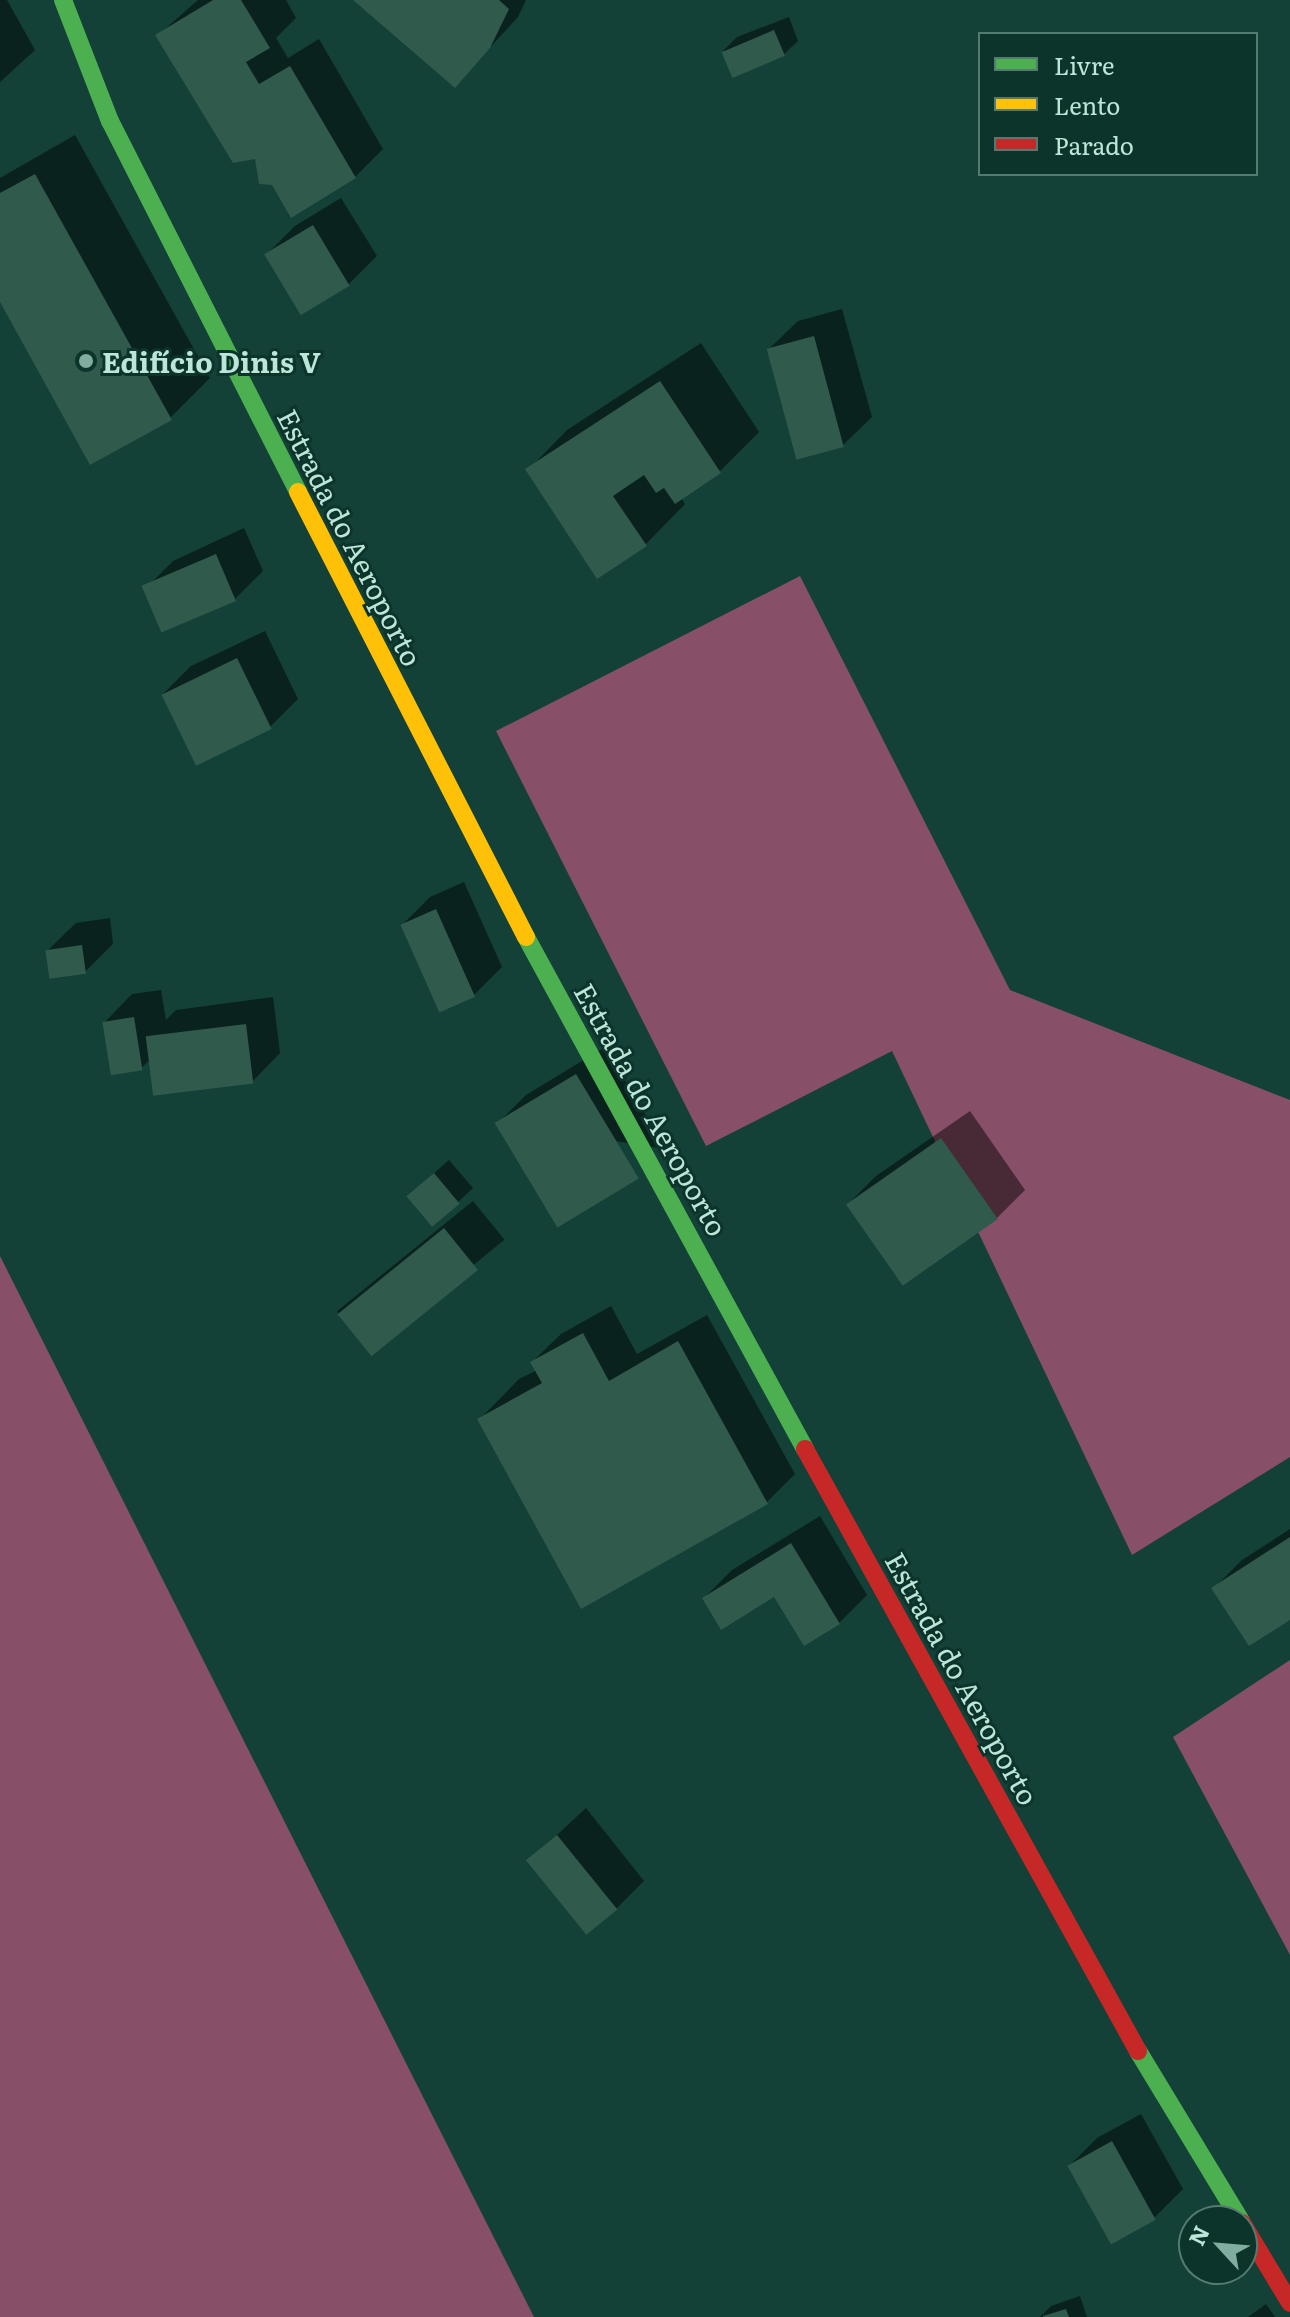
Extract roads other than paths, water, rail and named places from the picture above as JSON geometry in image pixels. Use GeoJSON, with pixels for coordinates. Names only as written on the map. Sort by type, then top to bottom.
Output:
{"type":"FeatureCollection","features":[{"type":"Feature","properties":{"kind":"main road","name":"Estrada do Aeroporto"},"geometry":{"type":"LineString","coordinates":[[63,0],[110,121],[496,882],[1090,1971],[1231,2205]]}},
{"type":"Feature","properties":{"kind":"main road","name":"Estrada do Aeroporto"},"geometry":{"type":"LineString","coordinates":[[1258,2250],[1290,2303]]}},
{"type":"Feature","properties":{"kind":"place","name":"Edifício Dinis V"},"geometry":{"type":"Point","coordinates":[86,361]}}]}
